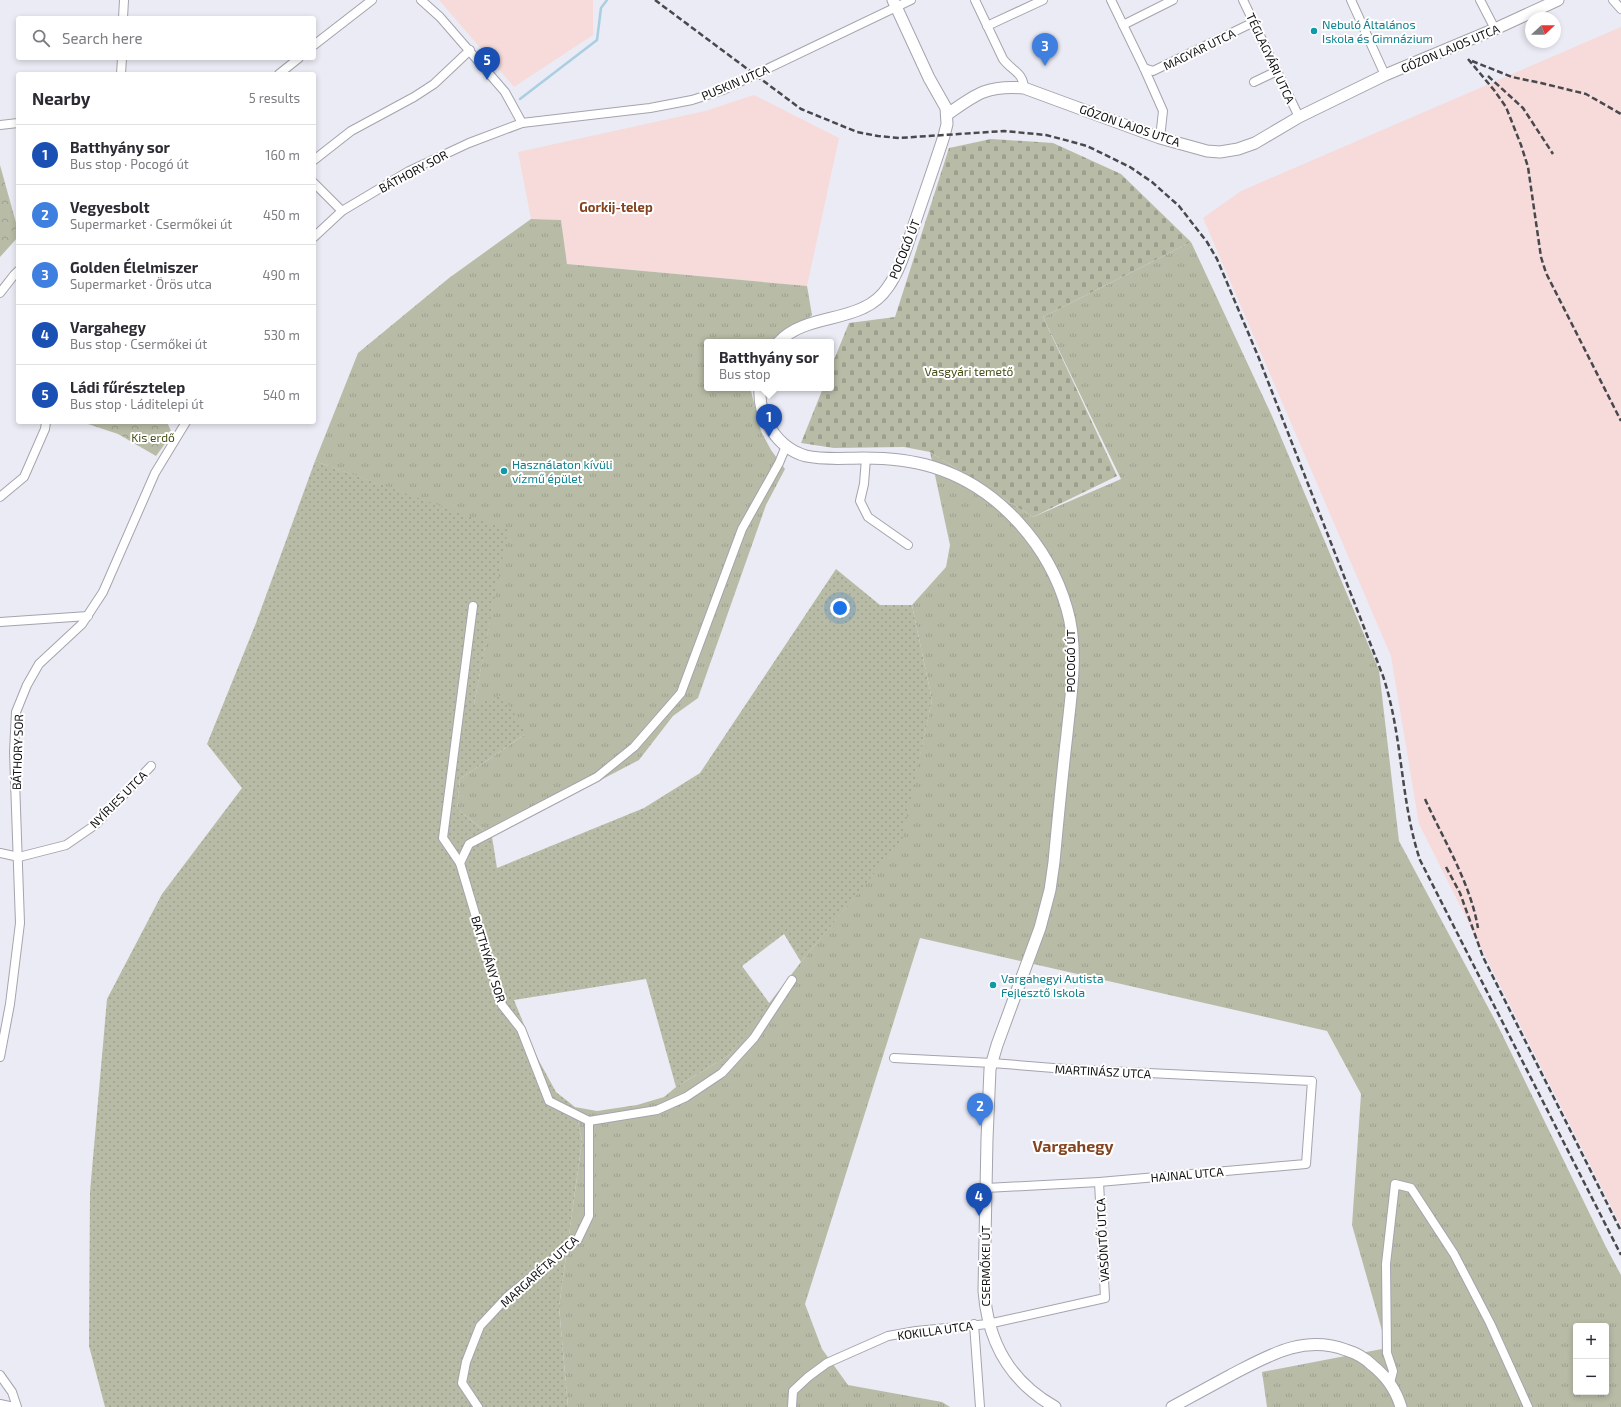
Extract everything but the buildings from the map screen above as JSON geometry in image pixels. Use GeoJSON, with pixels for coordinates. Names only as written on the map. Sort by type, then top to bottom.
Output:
{"type":"FeatureCollection","features":[{"type":"Feature","properties":{"kind":"main road","name":"GÓZON LAJOS UTCA"},"geometry":{"type":"LineString","coordinates":[[948,114],[973,96],[990,89],[1005,86],[1024,88],[1160,138],[1207,151],[1226,151],[1238,149],[1255,143],[1299,117],[1385,75],[1463,43],[1558,0]]}},
{"type":"Feature","properties":{"kind":"main road"},"geometry":{"type":"LineString","coordinates":[[894,4],[929,78],[943,101],[948,114]]}},
{"type":"Feature","properties":{"kind":"main road","name":"POCOGÓ ÚT"},"geometry":{"type":"LineString","coordinates":[[783,339],[790,333],[811,324],[862,309],[871,304],[887,288],[904,254],[944,136],[948,114]]}},
{"type":"Feature","properties":{"kind":"main road","name":"POCOGÓ ÚT"},"geometry":{"type":"LineString","coordinates":[[760,391],[760,404],[770,429],[786,446],[813,457],[896,459],[935,468],[956,476],[986,494],[1014,518],[1039,547],[1052,569],[1067,611],[1073,642],[1073,674],[1050,890],[1040,928],[1019,984]]}},
{"type":"Feature","properties":{"kind":"main road","name":"CSERMŐKEI ÚT"},"geometry":{"type":"LineString","coordinates":[[1019,984],[992,1063],[989,1091],[984,1291],[988,1324],[997,1346],[1013,1372],[1031,1392],[1055,1407]]}},
{"type":"Feature","properties":{"kind":"main road"},"geometry":{"type":"LineString","coordinates":[[1172,1407],[1274,1353],[1318,1343],[1339,1347],[1360,1356],[1375,1367],[1390,1383],[1401,1407]]}},
{"type":"Feature","properties":{"kind":"street"},"geometry":{"type":"LineString","coordinates":[[123,16],[124,0]]}},
{"type":"Feature","properties":{"kind":"street"},"geometry":{"type":"LineString","coordinates":[[316,44],[372,0]]}},
{"type":"Feature","properties":{"kind":"street"},"geometry":{"type":"LineString","coordinates":[[421,0],[440,17],[505,92],[522,123]]}},
{"type":"Feature","properties":{"kind":"street","name":"PUSKIN UTCA"},"geometry":{"type":"LineString","coordinates":[[522,123],[650,108],[692,100],[723,90],[894,4],[911,0]]}},
{"type":"Feature","properties":{"kind":"street"},"geometry":{"type":"LineString","coordinates":[[975,0],[1002,59],[1008,66],[1021,75],[1024,88]]}},
{"type":"Feature","properties":{"kind":"street"},"geometry":{"type":"LineString","coordinates":[[987,26],[1043,0]]}},
{"type":"Feature","properties":{"kind":"street"},"geometry":{"type":"LineString","coordinates":[[1111,0],[1144,68],[1162,111],[1160,138]]}},
{"type":"Feature","properties":{"kind":"street"},"geometry":{"type":"LineString","coordinates":[[1123,25],[1173,0]]}},
{"type":"Feature","properties":{"kind":"street","name":"TÉGLAGYÁRI UTCA"},"geometry":{"type":"LineString","coordinates":[[1243,0],[1299,117]]}},
{"type":"Feature","properties":{"kind":"street"},"geometry":{"type":"LineString","coordinates":[[1350,0],[1385,75]]}},
{"type":"Feature","properties":{"kind":"street"},"geometry":{"type":"LineString","coordinates":[[1480,0],[1495,29]]}},
{"type":"Feature","properties":{"kind":"street"},"geometry":{"type":"LineString","coordinates":[[1613,0],[1621,9]]}},
{"type":"Feature","properties":{"kind":"street","name":"MAGYAR UTCA"},"geometry":{"type":"LineString","coordinates":[[1144,68],[1153,71],[1254,22]]}},
{"type":"Feature","properties":{"kind":"street"},"geometry":{"type":"LineString","coordinates":[[316,158],[351,131],[414,97],[434,84],[470,50]]}},
{"type":"Feature","properties":{"kind":"street"},"geometry":{"type":"LineString","coordinates":[[121,72],[122,60]]}},
{"type":"Feature","properties":{"kind":"street"},"geometry":{"type":"LineString","coordinates":[[281,72],[296,60]]}},
{"type":"Feature","properties":{"kind":"street"},"geometry":{"type":"LineString","coordinates":[[1254,82],[1277,71]]}},
{"type":"Feature","properties":{"kind":"street"},"geometry":{"type":"LineString","coordinates":[[0,125],[16,123]]}},
{"type":"Feature","properties":{"kind":"street","name":"BÁTHORY SOR"},"geometry":{"type":"LineString","coordinates":[[316,235],[342,211],[409,170],[469,143],[522,123]]}},
{"type":"Feature","properties":{"kind":"street"},"geometry":{"type":"LineString","coordinates":[[316,185],[342,211]]}},
{"type":"Feature","properties":{"kind":"street"},"geometry":{"type":"LineString","coordinates":[[0,294],[16,273]]}},
{"type":"Feature","properties":{"kind":"street"},"geometry":{"type":"LineString","coordinates":[[0,497],[24,477],[45,429],[46,424]]}},
{"type":"Feature","properties":{"kind":"street","name":"BÁTHORY SOR"},"geometry":{"type":"LineString","coordinates":[[0,1056],[10,1004],[20,923],[19,857],[15,814],[14,752],[16,712],[27,685],[40,664],[82,624],[103,592],[155,473],[185,424]]}},
{"type":"Feature","properties":{"kind":"street"},"geometry":{"type":"LineString","coordinates":[[460,863],[469,844],[597,777],[634,747],[681,693],[742,529],[779,463],[786,446]]}},
{"type":"Feature","properties":{"kind":"street"},"geometry":{"type":"LineString","coordinates":[[866,458],[864,484],[860,501],[868,518],[908,545]]}},
{"type":"Feature","properties":{"kind":"street","name":"BATTHYÁNY SOR"},"geometry":{"type":"LineString","coordinates":[[472,606],[443,838],[460,863],[502,1005],[521,1029],[549,1101],[589,1121]]}},
{"type":"Feature","properties":{"kind":"street"},"geometry":{"type":"LineString","coordinates":[[0,622],[88,616]]}},
{"type":"Feature","properties":{"kind":"street","name":"NYÍRJES UTCA"},"geometry":{"type":"LineString","coordinates":[[19,857],[66,845],[95,825],[151,766]]}},
{"type":"Feature","properties":{"kind":"street"},"geometry":{"type":"LineString","coordinates":[[0,852],[19,857]]}},
{"type":"Feature","properties":{"kind":"street"},"geometry":{"type":"LineString","coordinates":[[589,1121],[657,1110],[686,1097],[722,1073],[754,1038],[792,980]]}},
{"type":"Feature","properties":{"kind":"street","name":"MARTINÁSZ UTCA"},"geometry":{"type":"LineString","coordinates":[[894,1058],[992,1063],[1066,1069],[1312,1081]]}},
{"type":"Feature","properties":{"kind":"street","name":"HAJNAL UTCA"},"geometry":{"type":"LineString","coordinates":[[986,1188],[1099,1182],[1306,1164],[1312,1081]]}},
{"type":"Feature","properties":{"kind":"street","name":"MARGARÉTA UTCA"},"geometry":{"type":"LineString","coordinates":[[478,1407],[462,1383],[466,1362],[480,1326],[508,1296],[578,1239],[589,1216],[589,1121]]}},
{"type":"Feature","properties":{"kind":"street","name":"VASÖNTŐ UTCA"},"geometry":{"type":"LineString","coordinates":[[1099,1182],[1105,1298]]}},
{"type":"Feature","properties":{"kind":"street"},"geometry":{"type":"LineString","coordinates":[[1390,1383],[1393,1371],[1387,1353],[1386,1264],[1395,1184],[1411,1188],[1454,1254],[1490,1323],[1528,1407]]}},
{"type":"Feature","properties":{"kind":"street","name":"KOKILLA UTCA"},"geometry":{"type":"LineString","coordinates":[[792,1407],[793,1391],[808,1377],[827,1363],[888,1336],[974,1324],[988,1324],[1105,1298]]}},
{"type":"Feature","properties":{"kind":"street"},"geometry":{"type":"LineString","coordinates":[[974,1324],[980,1407]]}},
{"type":"Feature","properties":{"kind":"street"},"geometry":{"type":"LineString","coordinates":[[0,1375],[12,1392],[14,1407],[0,1404]]}},
{"type":"Feature","properties":{"kind":"shaded area"},"geometry":{"type":"Polygon","coordinates":[[[439,0],[593,0],[593,35],[514,87],[439,0]]]}},
{"type":"Feature","properties":{"kind":"shaded area"},"geometry":{"type":"Polygon","coordinates":[[[1621,27],[1621,1226],[1419,824],[1391,656],[1203,218],[1241,191],[1621,27]]]}},
{"type":"Feature","properties":{"kind":"shaded area"},"geometry":{"type":"Polygon","coordinates":[[[754,95],[839,138],[807,286],[567,264],[561,220],[531,219],[518,152],[705,111],[754,95]]]}},
{"type":"Feature","properties":{"kind":"green space","name":"Vasgyári temető"},"geometry":{"type":"Polygon","coordinates":[[[991,139],[1053,143],[1121,174],[1191,242],[1043,317],[1117,476],[1033,517],[930,452],[904,447],[834,448],[801,443],[822,391],[834,391],[834,360],[849,323],[895,317],[949,148],[991,139]]]}},
{"type":"Feature","properties":{"kind":"green space"},"geometry":{"type":"Polygon","coordinates":[[[0,165],[16,223],[16,239],[0,257],[0,165]]]}},
{"type":"Feature","properties":{"kind":"green space"},"geometry":{"type":"Polygon","coordinates":[[[531,219],[561,220],[567,264],[807,286],[812,315],[800,325],[776,336],[774,339],[704,339],[704,391],[751,391],[761,431],[771,450],[785,469],[766,505],[698,698],[673,716],[639,760],[492,837],[457,809],[460,779],[527,733],[474,704],[507,531],[315,461],[358,353],[449,278],[531,219]]]}},
{"type":"Feature","properties":{"kind":"green space"},"geometry":{"type":"Polygon","coordinates":[[[1191,242],[1272,416],[1379,670],[1399,841],[1497,1024],[1621,1275],[1621,1407],[1267,1407],[1262,1372],[1387,1348],[1352,1225],[1361,1094],[1327,1031],[920,938],[805,1304],[822,1349],[848,1385],[942,1402],[950,1407],[568,1407],[559,1307],[582,1141],[575,1107],[597,1111],[637,1105],[664,1097],[676,1087],[728,1056],[801,962],[901,840],[932,700],[912,605],[946,567],[950,545],[930,452],[1033,517],[1121,479],[1043,317],[1191,242]]]}},
{"type":"Feature","properties":{"kind":"green space","name":"Kis erdő"},"geometry":{"type":"Polygon","coordinates":[[[88,424],[168,424],[171,431],[170,437],[156,456],[118,434],[88,424]]]}},
{"type":"Feature","properties":{"kind":"green space"},"geometry":{"type":"Polygon","coordinates":[[[315,461],[508,530],[474,704],[502,695],[527,733],[460,779],[457,809],[492,837],[497,868],[644,808],[700,773],[836,569],[880,605],[912,605],[932,700],[902,840],[801,962],[784,934],[742,966],[770,1004],[728,1056],[676,1087],[646,979],[514,1000],[538,1059],[556,1092],[575,1107],[582,1141],[559,1307],[568,1407],[105,1407],[89,1346],[90,1192],[107,999],[162,894],[242,788],[207,744],[256,623],[315,461]]]}},
{"type":"Feature","properties":{"kind":"waterway"},"geometry":{"type":"LineString","coordinates":[[520,99],[597,40],[601,8],[607,0]]}},
{"type":"Feature","properties":{"kind":"railway"},"geometry":{"type":"LineString","coordinates":[[655,0],[801,109],[857,132],[878,136],[899,138],[1004,131],[1046,135],[1087,146],[1130,167],[1152,182],[1179,206],[1207,242],[1217,259],[1258,356],[1383,676],[1390,699],[1413,837],[1420,860],[1621,1255]]}},
{"type":"Feature","properties":{"kind":"railway"},"geometry":{"type":"LineString","coordinates":[[1468,59],[1506,107],[1528,167],[1541,257],[1546,273],[1621,421]]}},
{"type":"Feature","properties":{"kind":"railway"},"geometry":{"type":"LineString","coordinates":[[1472,61],[1512,77],[1586,94],[1621,114]]}},
{"type":"Feature","properties":{"kind":"railway"},"geometry":{"type":"LineString","coordinates":[[1488,76],[1523,108],[1553,154]]}},
{"type":"Feature","properties":{"kind":"railway"},"geometry":{"type":"LineString","coordinates":[[1425,799],[1463,878],[1478,928]]}},
{"type":"Feature","properties":{"kind":"railway"},"geometry":{"type":"LineString","coordinates":[[1446,867],[1460,893],[1483,957],[1621,1231]]}},
{"type":"Feature","properties":{"kind":"place","name":"Nebuló Általános Iskola és Gimnázium"},"geometry":{"type":"Point","coordinates":[1314,31]}},
{"type":"Feature","properties":{"kind":"place","name":"Golden Élelmiszer"},"geometry":{"type":"Point","coordinates":[1045,66]}},
{"type":"Feature","properties":{"kind":"place","name":"Ládi fűrésztelep"},"geometry":{"type":"Point","coordinates":[487,80]}},
{"type":"Feature","properties":{"kind":"place","name":"Batthyány sor"},"geometry":{"type":"Point","coordinates":[769,437]}},
{"type":"Feature","properties":{"kind":"place","name":"Használaton kívüli vízmű épület"},"geometry":{"type":"Point","coordinates":[504,471]}},
{"type":"Feature","properties":{"kind":"place","name":"Vargahegyi Autista Fejlesztő Iskola"},"geometry":{"type":"Point","coordinates":[993,985]}},
{"type":"Feature","properties":{"kind":"place","name":"Vegyesbolt"},"geometry":{"type":"Point","coordinates":[980,1126]}},
{"type":"Feature","properties":{"kind":"place","name":"Vargahegy"},"geometry":{"type":"Point","coordinates":[979,1216]}},
{"type":"Feature","properties":{"kind":"district","name":"Gorkij-telep"},"geometry":{"type":"Point","coordinates":[616,207]}},
{"type":"Feature","properties":{"kind":"district","name":"Vargahegy"},"geometry":{"type":"Point","coordinates":[1073,1145]}}]}
